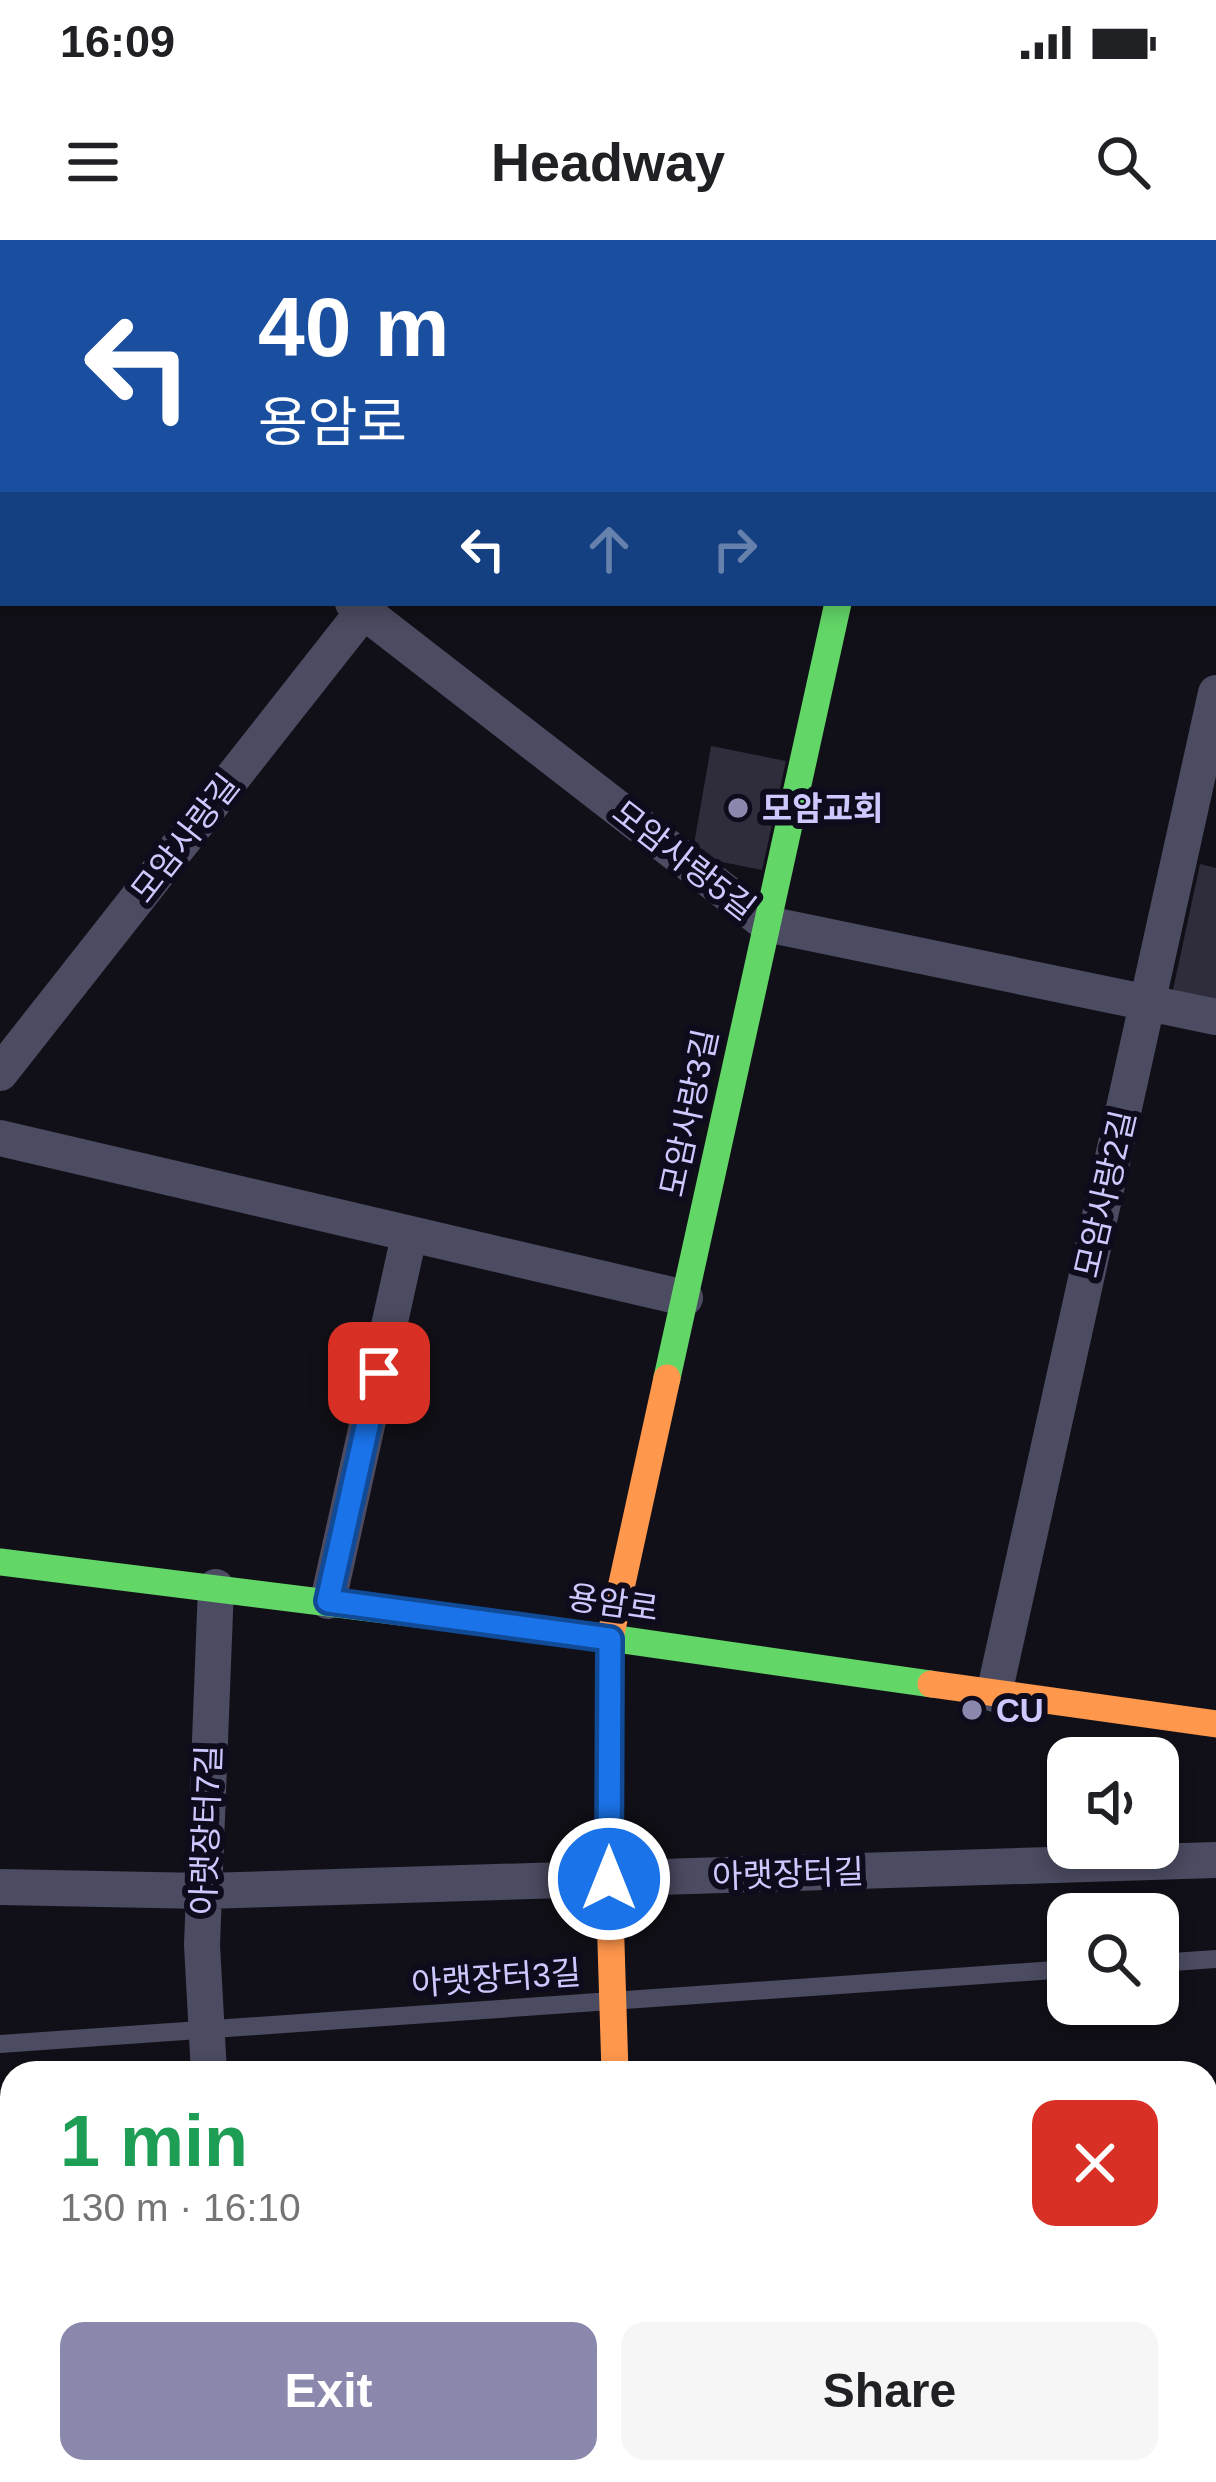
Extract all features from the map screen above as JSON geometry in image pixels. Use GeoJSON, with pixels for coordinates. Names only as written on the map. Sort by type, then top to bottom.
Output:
{"type":"FeatureCollection","features":[{"type":"Feature","properties":{"kind":"street","name":"모암사랑길"},"geometry":{"type":"LineString","coordinates":[[0,1072],[361,606]]}},
{"type":"Feature","properties":{"kind":"street","name":"모암사랑5길"},"geometry":{"type":"LineString","coordinates":[[363,606],[767,924],[1216,1017]]}},
{"type":"Feature","properties":{"kind":"street","name":"모암사랑3길"},"geometry":{"type":"LineString","coordinates":[[615,2061],[609,1879],[610,1639],[837,606]]}},
{"type":"Feature","properties":{"kind":"street","name":"모암사랑2길"},"geometry":{"type":"LineString","coordinates":[[994,1694],[1216,693]]}},
{"type":"Feature","properties":{"kind":"street"},"geometry":{"type":"LineString","coordinates":[[0,1138],[685,1298]]}},
{"type":"Feature","properties":{"kind":"street"},"geometry":{"type":"LineString","coordinates":[[328,1601],[409,1236]]}},
{"type":"Feature","properties":{"kind":"street","name":"용암로"},"geometry":{"type":"LineString","coordinates":[[0,1562],[216,1586],[1216,1724]]}},
{"type":"Feature","properties":{"kind":"street","name":"아랫장터7길"},"geometry":{"type":"LineString","coordinates":[[208,2061],[202,1945],[216,1586]]}},
{"type":"Feature","properties":{"kind":"street","name":"아랫장터길"},"geometry":{"type":"LineString","coordinates":[[0,1887],[204,1891],[1216,1860]]}},
{"type":"Feature","properties":{"kind":"lane"},"geometry":{"type":"LineString","coordinates":[[1179,1962],[1216,1959]]}},
{"type":"Feature","properties":{"kind":"lane","name":"아랫장터3길"},"geometry":{"type":"LineString","coordinates":[[0,2044],[1047,1970]]}},
{"type":"Feature","properties":{"kind":"building","name":"모암교회"},"geometry":{"type":"Polygon","coordinates":[[[711,746],[786,761],[762,870],[692,856],[711,746]]]}},
{"type":"Feature","properties":{"kind":"building"},"geometry":{"type":"Polygon","coordinates":[[[1200,864],[1216,868],[1216,1000],[1173,990],[1200,864]]]}},
{"type":"Feature","properties":{"kind":"traffic: fast"},"geometry":{"type":"LineString","coordinates":[[667,1378],[837,606]]}},
{"type":"Feature","properties":{"kind":"traffic: fast"},"geometry":{"type":"LineString","coordinates":[[0,1562],[610,1638],[931,1684]]}},
{"type":"Feature","properties":{"kind":"traffic: slow"},"geometry":{"type":"LineString","coordinates":[[615,2061],[609,1879],[610,1638],[667,1378]]}},
{"type":"Feature","properties":{"kind":"traffic: slow"},"geometry":{"type":"LineString","coordinates":[[931,1684],[1216,1724]]}},
{"type":"Feature","properties":{"kind":"place","name":"모암교회"},"geometry":{"type":"Point","coordinates":[738,808]}},
{"type":"Feature","properties":{"kind":"place","name":"CU"},"geometry":{"type":"Point","coordinates":[972,1710]}},
{"type":"Feature","properties":{"kind":"route"},"geometry":{"type":"LineString","coordinates":[[379,1373],[328,1601],[610,1639],[609,1879]]}}]}
